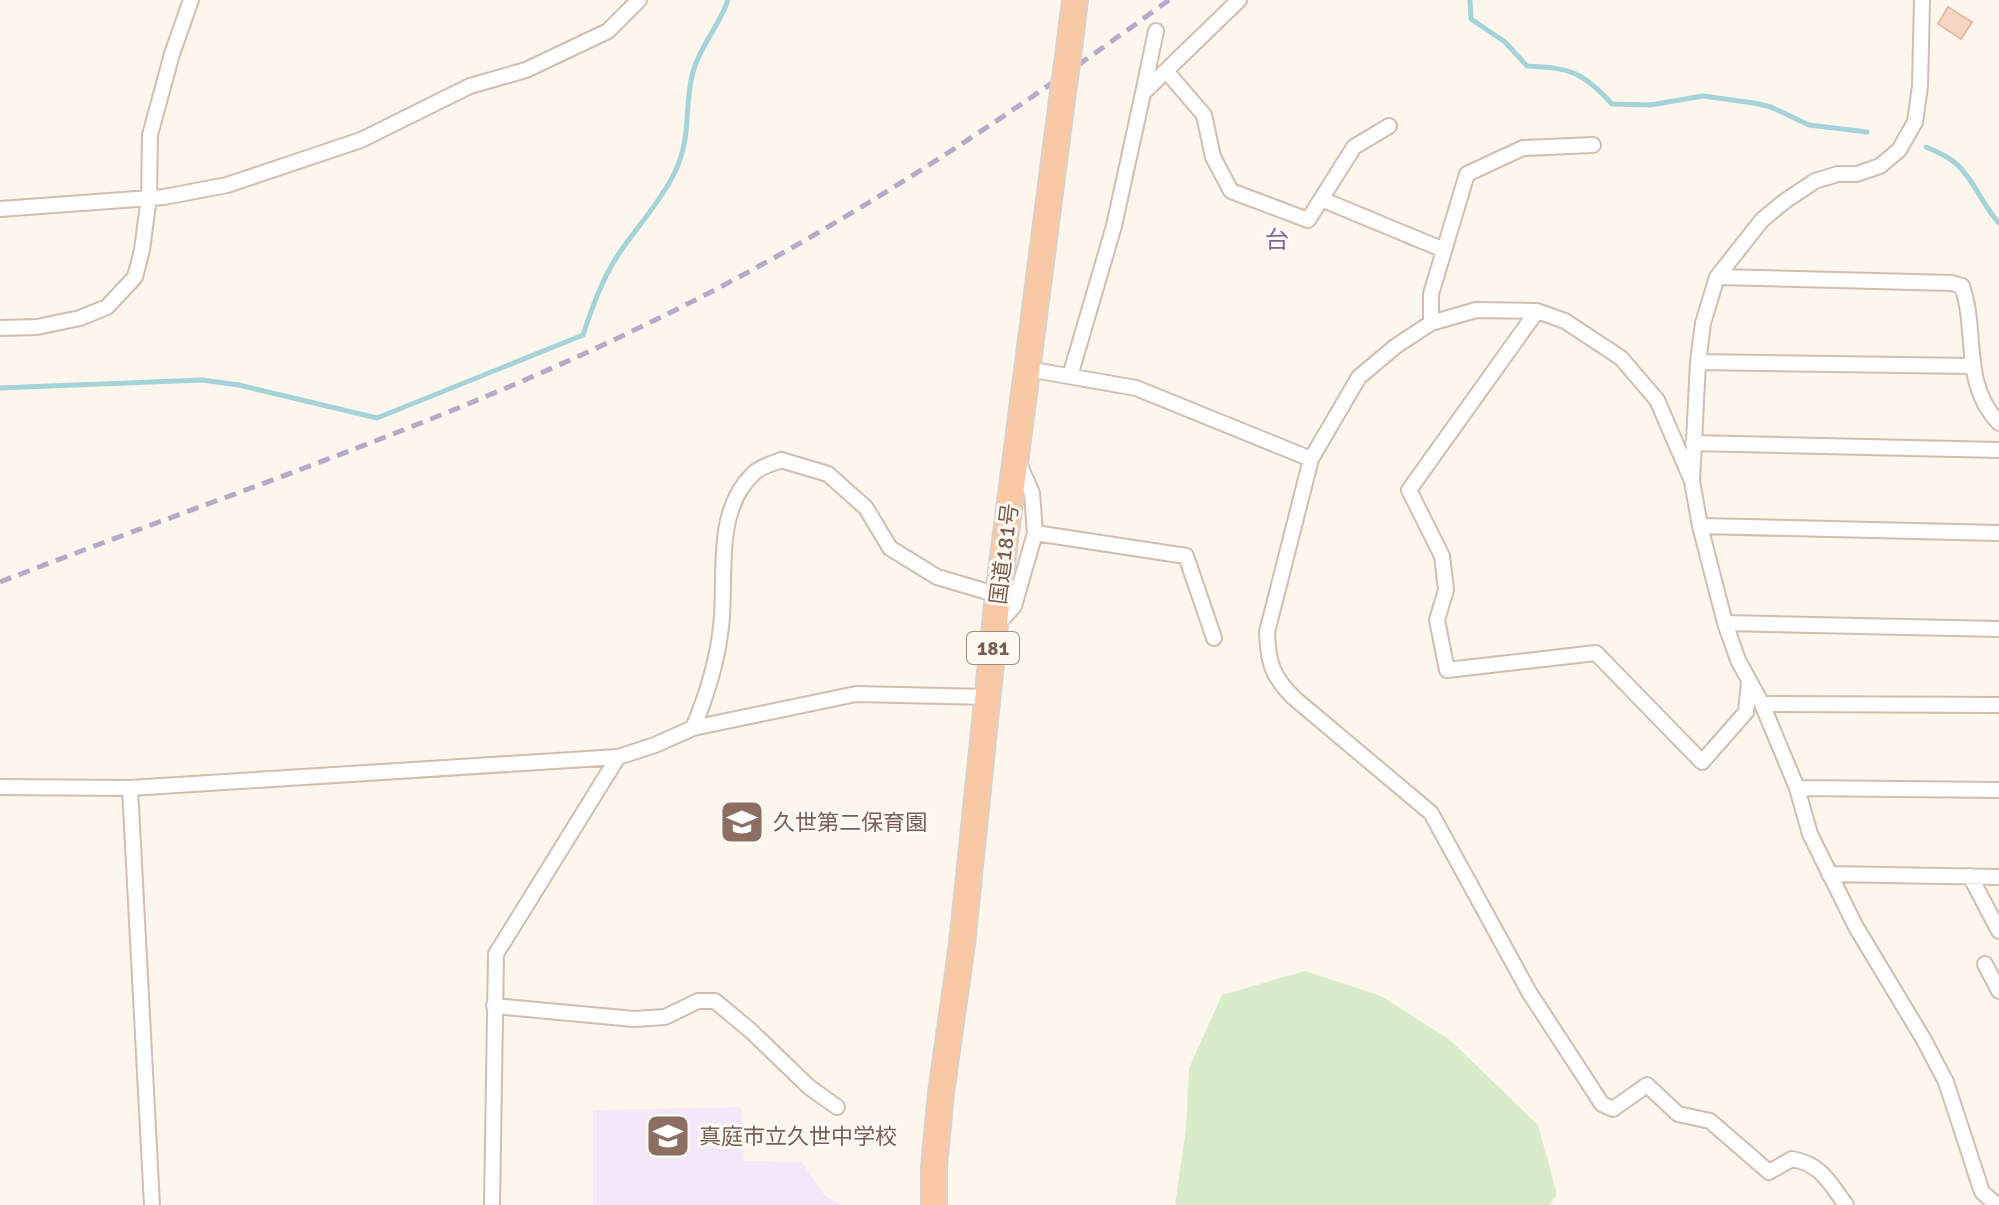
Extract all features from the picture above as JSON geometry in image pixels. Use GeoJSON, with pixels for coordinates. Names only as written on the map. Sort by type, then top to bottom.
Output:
{"type":"FeatureCollection","features":[{"type":"Feature","properties":{"kind":"highway","name":"国道181号"},"geometry":{"type":"LineString","coordinates":[[934,1205],[941,1093],[962,944],[998,595],[1075,0]]}},
{"type":"Feature","properties":{"kind":"street"},"geometry":{"type":"LineString","coordinates":[[0,328],[37,327],[80,318],[107,307],[135,277],[149,197],[150,135],[172,54],[191,0]]}},
{"type":"Feature","properties":{"kind":"street"},"geometry":{"type":"LineString","coordinates":[[0,209],[164,197],[227,185],[361,140],[470,86],[526,70],[584,44],[608,31],[639,0]]}},
{"type":"Feature","properties":{"kind":"street"},"geometry":{"type":"LineString","coordinates":[[1143,93],[1239,0]]}},
{"type":"Feature","properties":{"kind":"street"},"geometry":{"type":"LineString","coordinates":[[1922,0],[1920,86],[1915,122],[1899,150],[1880,166],[1857,174],[1838,174],[1815,181],[1785,201],[1762,220],[1717,277],[1703,323],[1698,362],[1692,481],[1725,623],[1738,660],[1762,704],[1797,788],[1810,834],[1856,927],[1946,1082],[1978,1198],[1997,1205]]}},
{"type":"Feature","properties":{"kind":"street"},"geometry":{"type":"LineString","coordinates":[[1070,376],[1114,226],[1156,31]]}},
{"type":"Feature","properties":{"kind":"street"},"geometry":{"type":"LineString","coordinates":[[1167,72],[1204,115],[1213,157],[1231,191],[1308,220],[1354,147],[1389,126]]}},
{"type":"Feature","properties":{"kind":"street"},"geometry":{"type":"LineString","coordinates":[[1431,323],[1431,294],[1467,174],[1523,148],[1593,145]]}},
{"type":"Feature","properties":{"kind":"street"},"geometry":{"type":"LineString","coordinates":[[1321,199],[1444,250]]}},
{"type":"Feature","properties":{"kind":"street"},"geometry":{"type":"LineString","coordinates":[[1717,277],[1952,283],[1962,286],[1968,303],[1972,366],[1987,411],[1999,423]]}},
{"type":"Feature","properties":{"kind":"street"},"geometry":{"type":"LineString","coordinates":[[1692,481],[1657,400],[1621,358],[1565,321],[1537,311],[1476,310],[1431,323],[1396,346],[1359,377],[1311,459],[1267,632],[1268,656],[1277,681],[1294,698],[1431,813],[1529,992],[1602,1104],[1613,1109],[1647,1085],[1678,1114],[1710,1121],[1769,1172],[1792,1159],[1810,1162],[1846,1205]]}},
{"type":"Feature","properties":{"kind":"street"},"geometry":{"type":"LineString","coordinates":[[1537,311],[1409,490],[1442,556],[1446,590],[1437,620],[1447,670],[1596,653],[1702,762],[1746,712],[1749,681]]}},
{"type":"Feature","properties":{"kind":"street"},"geometry":{"type":"LineString","coordinates":[[1698,362],[1972,366]]}},
{"type":"Feature","properties":{"kind":"street"},"geometry":{"type":"LineString","coordinates":[[1028,369],[1136,388],[1311,459]]}},
{"type":"Feature","properties":{"kind":"street"},"geometry":{"type":"LineString","coordinates":[[1693,443],[1999,450]]}},
{"type":"Feature","properties":{"kind":"street"},"geometry":{"type":"LineString","coordinates":[[996,626],[1014,606],[1035,533],[1032,493],[1017,457]]}},
{"type":"Feature","properties":{"kind":"street"},"geometry":{"type":"LineString","coordinates":[[693,728],[709,691],[719,641],[725,536],[734,502],[754,473],[781,460],[828,474],[866,508],[890,548],[937,577],[998,595]]}},
{"type":"Feature","properties":{"kind":"street"},"geometry":{"type":"LineString","coordinates":[[1700,526],[1999,533]]}},
{"type":"Feature","properties":{"kind":"street"},"geometry":{"type":"LineString","coordinates":[[1035,533],[1186,556],[1214,638]]}},
{"type":"Feature","properties":{"kind":"street"},"geometry":{"type":"LineString","coordinates":[[1725,623],[1999,629]]}},
{"type":"Feature","properties":{"kind":"street"},"geometry":{"type":"LineString","coordinates":[[0,787],[130,788],[618,757],[693,728],[856,694],[988,697]]}},
{"type":"Feature","properties":{"kind":"street"},"geometry":{"type":"LineString","coordinates":[[1762,704],[1999,705]]}},
{"type":"Feature","properties":{"kind":"street"},"geometry":{"type":"LineString","coordinates":[[492,1205],[496,954],[618,757]]}},
{"type":"Feature","properties":{"kind":"street"},"geometry":{"type":"LineString","coordinates":[[130,788],[152,1205]]}},
{"type":"Feature","properties":{"kind":"street"},"geometry":{"type":"LineString","coordinates":[[1797,788],[1999,790]]}},
{"type":"Feature","properties":{"kind":"street"},"geometry":{"type":"LineString","coordinates":[[1829,874],[1999,877]]}},
{"type":"Feature","properties":{"kind":"street"},"geometry":{"type":"LineString","coordinates":[[1970,876],[1999,931]]}},
{"type":"Feature","properties":{"kind":"street"},"geometry":{"type":"LineString","coordinates":[[1985,964],[1999,991]]}},
{"type":"Feature","properties":{"kind":"street"},"geometry":{"type":"LineString","coordinates":[[494,1006],[634,1019],[665,1017],[698,1001],[715,1001],[809,1087],[837,1107]]}},
{"type":"Feature","properties":{"kind":"shaded area","name":"真庭市立久世中学校"},"geometry":{"type":"Polygon","coordinates":[[[741,1107],[744,1161],[802,1162],[825,1196],[842,1205],[593,1205],[593,1110],[741,1107]]]}},
{"type":"Feature","properties":{"kind":"green space"},"geometry":{"type":"Polygon","coordinates":[[[1305,971],[1381,996],[1450,1040],[1538,1125],[1557,1194],[1550,1205],[1175,1205],[1186,1129],[1189,1068],[1222,995],[1305,971]]]}},
{"type":"Feature","properties":{"kind":"building"},"geometry":{"type":"Polygon","coordinates":[[[1948,7],[1972,22],[1961,39],[1938,24],[1948,7]]]}},
{"type":"Feature","properties":{"kind":"waterway"},"geometry":{"type":"LineString","coordinates":[[0,388],[202,380],[239,385],[377,418],[583,335],[612,264],[674,174],[684,147],[693,72],[728,0]]}},
{"type":"Feature","properties":{"kind":"waterway"},"geometry":{"type":"LineString","coordinates":[[1470,0],[1471,19],[1505,42],[1527,66],[1574,73],[1592,84],[1612,104],[1650,105],[1703,96],[1771,107],[1809,125],[1867,132]]}},
{"type":"Feature","properties":{"kind":"waterway"},"geometry":{"type":"LineString","coordinates":[[1926,147],[1959,167],[1999,223]]}},
{"type":"Feature","properties":{"kind":"railway"},"geometry":{"type":"LineString","coordinates":[[0,582],[409,428],[649,323],[785,252],[916,173],[1044,89],[1169,0]]}},
{"type":"Feature","properties":{"kind":"place","name":"久世第二保育園"},"geometry":{"type":"Point","coordinates":[742,822]}},
{"type":"Feature","properties":{"kind":"place","name":"真庭市立久世中学校"},"geometry":{"type":"Point","coordinates":[668,1136]}},
{"type":"Feature","properties":{"kind":"district","name":"台"},"geometry":{"type":"Point","coordinates":[1277,240]}}]}
